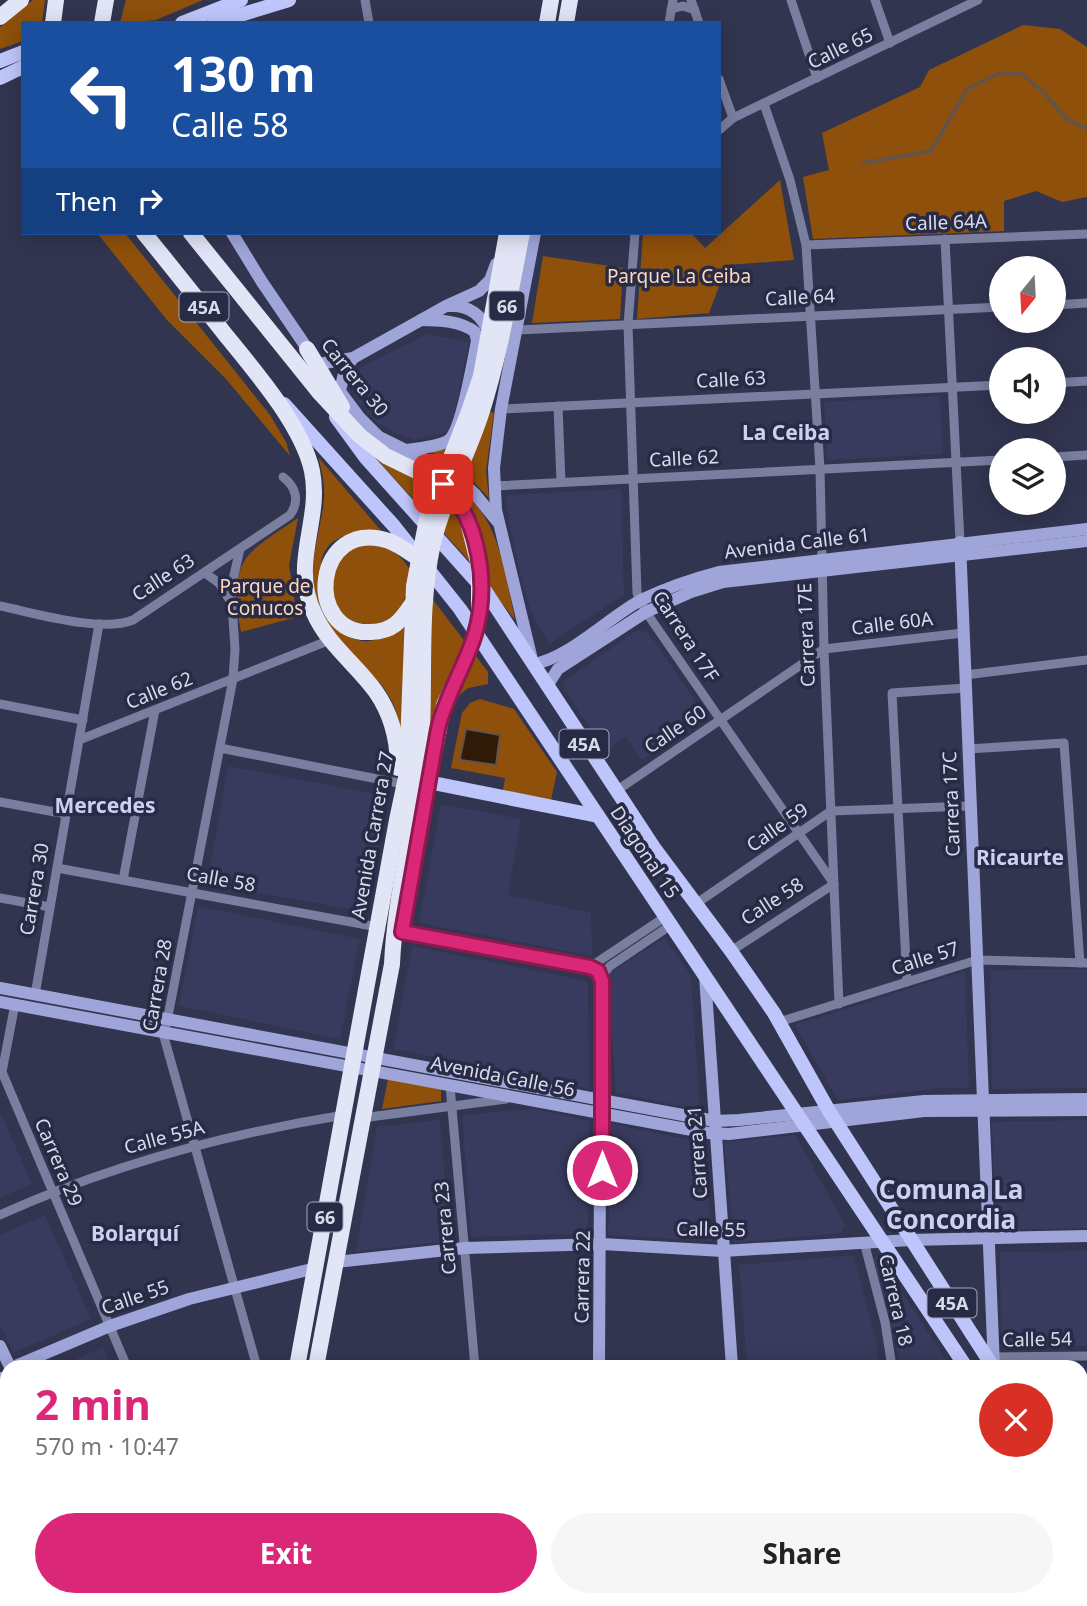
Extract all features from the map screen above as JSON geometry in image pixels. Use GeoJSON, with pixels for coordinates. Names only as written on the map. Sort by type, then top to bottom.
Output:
{"type":"FeatureCollection","features":[{"type":"Feature","properties":{"kind":"highway"},"geometry":{"type":"LineString","coordinates":[[0,17],[21,0]]}},
{"type":"Feature","properties":{"kind":"highway"},"geometry":{"type":"LineString","coordinates":[[53,21],[56,0]]}},
{"type":"Feature","properties":{"kind":"highway"},"geometry":{"type":"LineString","coordinates":[[102,21],[107,0]]}},
{"type":"Feature","properties":{"kind":"highway"},"geometry":{"type":"LineString","coordinates":[[547,21],[551,0]]}},
{"type":"Feature","properties":{"kind":"highway"},"geometry":{"type":"LineString","coordinates":[[566,21],[569,0]]}},
{"type":"Feature","properties":{"kind":"highway","name":"45A"},"geometry":{"type":"LineString","coordinates":[[146,235],[263,381]]}},
{"type":"Feature","properties":{"kind":"highway","name":"45A"},"geometry":{"type":"LineString","coordinates":[[193,235],[319,392]]}},
{"type":"Feature","properties":{"kind":"highway","name":"Avenida Carrera 27"},"geometry":{"type":"LineString","coordinates":[[486,377],[506,235]]}},
{"type":"Feature","properties":{"kind":"highway","name":"Avenida Carrera 27"},"geometry":{"type":"LineString","coordinates":[[317,1360],[392,964],[394,930],[420,768],[419,604],[416,567],[427,519],[468,414],[486,377],[522,235]]}},
{"type":"Feature","properties":{"kind":"highway"},"geometry":{"type":"LineString","coordinates":[[307,349],[360,436]]}},
{"type":"Feature","properties":{"kind":"highway"},"geometry":{"type":"LineString","coordinates":[[263,381],[301,441],[311,468],[313,501],[304,559],[305,581],[313,613],[330,640],[381,700],[397,744],[397,820]]}},
{"type":"Feature","properties":{"kind":"highway"},"geometry":{"type":"LineString","coordinates":[[319,392],[360,436],[386,456],[443,484],[455,497],[468,520],[479,566],[479,612],[475,635],[442,714],[402,932],[392,964]]}},
{"type":"Feature","properties":{"kind":"highway"},"geometry":{"type":"LineString","coordinates":[[419,604],[394,628],[366,632],[348,626],[334,613],[325,596],[324,577],[337,551],[363,538],[391,541],[421,560]]}},
{"type":"Feature","properties":{"kind":"highway","name":"Avenida Carrera 27"},"geometry":{"type":"LineString","coordinates":[[299,1360],[407,773],[419,604]]}},
{"type":"Feature","properties":{"kind":"main road"},"geometry":{"type":"LineString","coordinates":[[187,21],[241,0]]}},
{"type":"Feature","properties":{"kind":"main road"},"geometry":{"type":"LineString","coordinates":[[234,20],[289,0]]}},
{"type":"Feature","properties":{"kind":"main road"},"geometry":{"type":"LineString","coordinates":[[0,61],[21,53]]}},
{"type":"Feature","properties":{"kind":"main road"},"geometry":{"type":"LineString","coordinates":[[0,78],[21,68]]}},
{"type":"Feature","properties":{"kind":"main road","name":"Diagonal 15"},"geometry":{"type":"LineString","coordinates":[[263,381],[351,477],[470,622],[961,1360]]}},
{"type":"Feature","properties":{"kind":"main road","name":"Diagonal 15"},"geometry":{"type":"LineString","coordinates":[[319,392],[366,458],[486,592],[660,856],[732,951],[779,1022],[833,1116],[991,1360]]}},
{"type":"Feature","properties":{"kind":"main road"},"geometry":{"type":"LineString","coordinates":[[428,782],[598,816]]}},
{"type":"Feature","properties":{"kind":"street"},"geometry":{"type":"LineString","coordinates":[[365,0],[369,21]]}},
{"type":"Feature","properties":{"kind":"street"},"geometry":{"type":"LineString","coordinates":[[791,0],[817,78]]}},
{"type":"Feature","properties":{"kind":"street"},"geometry":{"type":"LineString","coordinates":[[875,0],[890,43]]}},
{"type":"Feature","properties":{"kind":"street","name":"Calle 65"},"geometry":{"type":"LineString","coordinates":[[721,128],[733,118],[890,43],[958,4],[978,0]]}},
{"type":"Feature","properties":{"kind":"street"},"geometry":{"type":"LineString","coordinates":[[672,4],[693,5]]}},
{"type":"Feature","properties":{"kind":"street"},"geometry":{"type":"LineString","coordinates":[[721,85],[733,118]]}},
{"type":"Feature","properties":{"kind":"street","name":"Carrera 17E"},"geometry":{"type":"LineString","coordinates":[[764,104],[790,180],[806,245],[820,469],[824,649],[839,1004]]}},
{"type":"Feature","properties":{"kind":"street","name":"Calle 64A"},"geometry":{"type":"LineString","coordinates":[[806,245],[1087,234]]}},
{"type":"Feature","properties":{"kind":"street","name":"Carrera 30"},"geometry":{"type":"LineString","coordinates":[[233,235],[307,349],[369,428],[379,437],[403,450],[436,463],[454,474],[484,504],[499,524],[533,664]]}},
{"type":"Feature","properties":{"kind":"street"},"geometry":{"type":"LineString","coordinates":[[319,364],[353,358],[446,306],[479,291],[490,280],[505,235]]}},
{"type":"Feature","properties":{"kind":"street"},"geometry":{"type":"LineString","coordinates":[[499,524],[494,486],[495,448],[535,235]]}},
{"type":"Feature","properties":{"kind":"street","name":"Carrera 17F"},"geometry":{"type":"LineString","coordinates":[[635,235],[628,325],[637,593],[720,720],[834,884]]}},
{"type":"Feature","properties":{"kind":"street","name":"Carrera 17C"},"geometry":{"type":"LineString","coordinates":[[946,239],[992,1360]]}},
{"type":"Feature","properties":{"kind":"street"},"geometry":{"type":"LineString","coordinates":[[1066,304],[1087,303]]}},
{"type":"Feature","properties":{"kind":"street"},"geometry":{"type":"LineString","coordinates":[[446,306],[465,307],[473,311],[481,317],[490,334]]}},
{"type":"Feature","properties":{"kind":"street","name":"Calle 64"},"geometry":{"type":"LineString","coordinates":[[517,330],[989,308]]}},
{"type":"Feature","properties":{"kind":"street"},"geometry":{"type":"LineString","coordinates":[[403,450],[444,443],[455,432],[477,341],[475,332],[463,325],[421,320]]}},
{"type":"Feature","properties":{"kind":"street"},"geometry":{"type":"LineString","coordinates":[[340,390],[345,370],[353,358]]}},
{"type":"Feature","properties":{"kind":"street"},"geometry":{"type":"LineString","coordinates":[[1066,382],[1087,381]]}},
{"type":"Feature","properties":{"kind":"street","name":"Calle 63"},"geometry":{"type":"LineString","coordinates":[[464,400],[501,409],[989,386]]}},
{"type":"Feature","properties":{"kind":"street"},"geometry":{"type":"LineString","coordinates":[[558,406],[561,482]]}},
{"type":"Feature","properties":{"kind":"street"},"geometry":{"type":"LineString","coordinates":[[1066,457],[1087,456]]}},
{"type":"Feature","properties":{"kind":"street","name":"Calle 62"},"geometry":{"type":"LineString","coordinates":[[494,486],[989,461]]}},
{"type":"Feature","properties":{"kind":"street","name":"Calle 63"},"geometry":{"type":"LineString","coordinates":[[0,606],[99,624],[117,625],[133,620],[284,520],[294,509],[296,495],[290,483],[283,477]]}},
{"type":"Feature","properties":{"kind":"street","name":"Avenida Calle 61"},"geometry":{"type":"LineString","coordinates":[[533,664],[553,658],[643,606],[723,582],[822,565],[1087,529]]}},
{"type":"Feature","properties":{"kind":"street","name":"Avenida Calle 61"},"geometry":{"type":"LineString","coordinates":[[960,548],[1087,541]]}},
{"type":"Feature","properties":{"kind":"street","name":"Carrera 28"},"geometry":{"type":"LineString","coordinates":[[240,550],[230,601],[235,649],[233,679],[167,1019],[165,1044],[255,1360]]}},
{"type":"Feature","properties":{"kind":"street"},"geometry":{"type":"LineString","coordinates":[[205,573],[219,583],[230,601]]}},
{"type":"Feature","properties":{"kind":"street","name":"Avenida Calle 61"},"geometry":{"type":"LineString","coordinates":[[547,686],[558,669],[643,606]]}},
{"type":"Feature","properties":{"kind":"street","name":"Carrera 30"},"geometry":{"type":"LineString","coordinates":[[35,995],[99,624]]}},
{"type":"Feature","properties":{"kind":"street","name":"Calle 60A"},"geometry":{"type":"LineString","coordinates":[[824,649],[963,633]]}},
{"type":"Feature","properties":{"kind":"street","name":"Calle 62"},"geometry":{"type":"LineString","coordinates":[[79,740],[330,640]]}},
{"type":"Feature","properties":{"kind":"street","name":"Calle 60"},"geometry":{"type":"LineString","coordinates":[[616,791],[824,649]]}},
{"type":"Feature","properties":{"kind":"street"},"geometry":{"type":"LineString","coordinates":[[907,982],[892,693],[1087,660]]}},
{"type":"Feature","properties":{"kind":"street"},"geometry":{"type":"LineString","coordinates":[[0,704],[83,720]]}},
{"type":"Feature","properties":{"kind":"street"},"geometry":{"type":"LineString","coordinates":[[122,880],[155,710]]}},
{"type":"Feature","properties":{"kind":"street"},"geometry":{"type":"LineString","coordinates":[[968,749],[1064,743],[1083,963]]}},
{"type":"Feature","properties":{"kind":"street"},"geometry":{"type":"LineString","coordinates":[[220,748],[398,783]]}},
{"type":"Feature","properties":{"kind":"street"},"geometry":{"type":"LineString","coordinates":[[0,802],[66,814]]}},
{"type":"Feature","properties":{"kind":"street","name":"Calle 59"},"geometry":{"type":"LineString","coordinates":[[697,903],[831,811],[971,806]]}},
{"type":"Feature","properties":{"kind":"street","name":"Calle 58"},"geometry":{"type":"LineString","coordinates":[[57,868],[378,927]]}},
{"type":"Feature","properties":{"kind":"street","name":"Calle 58"},"geometry":{"type":"LineString","coordinates":[[732,951],[834,884]]}},
{"type":"Feature","properties":{"kind":"street"},"geometry":{"type":"LineString","coordinates":[[0,898],[50,907]]}},
{"type":"Feature","properties":{"kind":"street"},"geometry":{"type":"LineString","coordinates":[[590,967],[668,921]]}},
{"type":"Feature","properties":{"kind":"street"},"geometry":{"type":"LineString","coordinates":[[402,932],[590,967],[598,971],[601,977],[610,966],[668,921]]}},
{"type":"Feature","properties":{"kind":"street","name":"Calle 57"},"geometry":{"type":"LineString","coordinates":[[779,1022],[977,960],[1083,963]]}},
{"type":"Feature","properties":{"kind":"street","name":"Carrera 21"},"geometry":{"type":"LineString","coordinates":[[705,976],[731,1360]]}},
{"type":"Feature","properties":{"kind":"street","name":"Carrera 22"},"geometry":{"type":"LineString","coordinates":[[600,1360],[601,977]]}},
{"type":"Feature","properties":{"kind":"street","name":"Avenida Calle 56"},"geometry":{"type":"LineString","coordinates":[[0,988],[167,1019],[354,1061]]}},
{"type":"Feature","properties":{"kind":"street","name":"Avenida Calle 56"},"geometry":{"type":"LineString","coordinates":[[0,1002],[165,1032],[602,1101],[715,1127]]}},
{"type":"Feature","properties":{"kind":"street","name":"Carrera 29"},"geometry":{"type":"LineString","coordinates":[[15,1004],[1,1073],[124,1360]]}},
{"type":"Feature","properties":{"kind":"street","name":"Avenida Calle 56"},"geometry":{"type":"LineString","coordinates":[[372,1064],[450,1086],[602,1115],[715,1127],[833,1116],[1087,1099]]}},
{"type":"Feature","properties":{"kind":"street","name":"Carrera 23"},"geometry":{"type":"LineString","coordinates":[[450,1086],[474,1360]]}},
{"type":"Feature","properties":{"kind":"street"},"geometry":{"type":"LineString","coordinates":[[362,1118],[514,1098]]}},
{"type":"Feature","properties":{"kind":"street","name":"Avenida Calle 56"},"geometry":{"type":"LineString","coordinates":[[982,1105],[1087,1110]]}},
{"type":"Feature","properties":{"kind":"street","name":"Calle 55A"},"geometry":{"type":"LineString","coordinates":[[0,1215],[52,1191],[103,1173],[289,1124],[344,1115]]}},
{"type":"Feature","properties":{"kind":"street","name":"Calle 55"},"geometry":{"type":"LineString","coordinates":[[336,1262],[465,1248],[602,1244],[723,1251],[884,1241],[1087,1236]]}},
{"type":"Feature","properties":{"kind":"street","name":"Carrera 18"},"geometry":{"type":"LineString","coordinates":[[864,1242],[885,1322],[891,1360]]}},
{"type":"Feature","properties":{"kind":"street","name":"Calle 55"},"geometry":{"type":"LineString","coordinates":[[29,1360],[110,1326],[190,1299],[316,1268]]}},
{"type":"Feature","properties":{"kind":"street","name":"Calle 54"},"geometry":{"type":"LineString","coordinates":[[1024,1360],[1087,1356]]}},
{"type":"Feature","properties":{"kind":"shaded area"},"geometry":{"type":"Polygon","coordinates":[[[428,334],[469,342],[451,431],[416,440],[395,433],[377,422],[357,400],[351,388],[351,378],[361,367],[428,334]]]}},
{"type":"Feature","properties":{"kind":"shaded area"},"geometry":{"type":"Polygon","coordinates":[[[940,396],[943,454],[827,460],[824,402],[940,396]]]}},
{"type":"Feature","properties":{"kind":"shaded area"},"geometry":{"type":"Polygon","coordinates":[[[621,489],[624,595],[549,644],[534,619],[524,590],[509,523],[506,495],[621,489]]]}},
{"type":"Feature","properties":{"kind":"shaded area"},"geometry":{"type":"Polygon","coordinates":[[[638,630],[648,632],[706,717],[642,760],[626,737],[605,751],[563,688],[566,679],[638,630]]]}},
{"type":"Feature","properties":{"kind":"shaded area"},"geometry":{"type":"Polygon","coordinates":[[[466,729],[500,735],[496,765],[461,760],[466,729]]]}},
{"type":"Feature","properties":{"kind":"shaded area"},"geometry":{"type":"Polygon","coordinates":[[[228,766],[387,796],[365,912],[207,883],[228,766]]]}},
{"type":"Feature","properties":{"kind":"shaded area"},"geometry":{"type":"Polygon","coordinates":[[[441,804],[521,819],[508,895],[591,913],[592,956],[419,923],[441,804]]]}},
{"type":"Feature","properties":{"kind":"shaded area"},"geometry":{"type":"Polygon","coordinates":[[[198,906],[360,939],[340,1039],[179,1006],[198,906]]]}},
{"type":"Feature","properties":{"kind":"shaded area"},"geometry":{"type":"Polygon","coordinates":[[[665,938],[691,976],[700,1110],[616,1093],[607,974],[665,938]]]}},
{"type":"Feature","properties":{"kind":"shaded area"},"geometry":{"type":"Polygon","coordinates":[[[412,946],[588,981],[589,1088],[393,1049],[412,946]]]}},
{"type":"Feature","properties":{"kind":"shaded area"},"geometry":{"type":"Polygon","coordinates":[[[1087,969],[1087,1088],[992,1089],[990,970],[1087,969]]]}},
{"type":"Feature","properties":{"kind":"shaded area"},"geometry":{"type":"Polygon","coordinates":[[[965,971],[969,1088],[940,1088],[838,1100],[795,1025],[965,971]]]}},
{"type":"Feature","properties":{"kind":"shaded area"},"geometry":{"type":"Polygon","coordinates":[[[534,1109],[590,1121],[588,1233],[471,1237],[462,1115],[534,1109]]]}},
{"type":"Feature","properties":{"kind":"shaded area"},"geometry":{"type":"Polygon","coordinates":[[[0,1112],[32,1184],[0,1198],[0,1112]]]}},
{"type":"Feature","properties":{"kind":"shaded area"},"geometry":{"type":"Polygon","coordinates":[[[440,1120],[450,1241],[356,1251],[377,1127],[440,1120]]]}},
{"type":"Feature","properties":{"kind":"shaded area"},"geometry":{"type":"Polygon","coordinates":[[[1087,1120],[1087,1228],[995,1230],[992,1122],[1087,1120]]]}},
{"type":"Feature","properties":{"kind":"shaded area"},"geometry":{"type":"Polygon","coordinates":[[[612,1124],[704,1143],[712,1241],[608,1235],[612,1124]]]}},
{"type":"Feature","properties":{"kind":"shaded area"},"geometry":{"type":"Polygon","coordinates":[[[795,1135],[845,1224],[841,1233],[734,1243],[724,1142],[795,1135]]]}},
{"type":"Feature","properties":{"kind":"shaded area"},"geometry":{"type":"Polygon","coordinates":[[[45,1215],[91,1319],[13,1353],[0,1324],[0,1235],[45,1215]]]}},
{"type":"Feature","properties":{"kind":"shaded area"},"geometry":{"type":"Polygon","coordinates":[[[1087,1251],[1087,1346],[1001,1346],[1000,1252],[1087,1251]]]}},
{"type":"Feature","properties":{"kind":"shaded area"},"geometry":{"type":"Polygon","coordinates":[[[854,1255],[878,1360],[746,1360],[739,1265],[854,1255]]]}},
{"type":"Feature","properties":{"kind":"shaded area"},"geometry":{"type":"Polygon","coordinates":[[[878,1256],[946,1360],[899,1360],[873,1258],[878,1256]]]}},
{"type":"Feature","properties":{"kind":"shaded area"},"geometry":{"type":"Polygon","coordinates":[[[103,1347],[109,1360],[74,1360],[103,1347]]]}},
{"type":"Feature","properties":{"kind":"green space"},"geometry":{"type":"Polygon","coordinates":[[[33,0],[45,0],[42,21],[21,21],[21,42],[0,49],[0,27],[33,0]]]}},
{"type":"Feature","properties":{"kind":"green space"},"geometry":{"type":"Polygon","coordinates":[[[126,0],[203,0],[156,20],[121,21],[126,0]]]}},
{"type":"Feature","properties":{"kind":"green space"},"geometry":{"type":"Polygon","coordinates":[[[1023,25],[1060,29],[1087,47],[1087,197],[1062,202],[1036,191],[1004,201],[1004,231],[813,239],[803,177],[829,170],[822,133],[920,87],[929,70],[1023,25]]]}},
{"type":"Feature","properties":{"kind":"green space","name":"Parque La Ceiba"},"geometry":{"type":"Polygon","coordinates":[[[780,180],[794,260],[727,265],[709,313],[637,319],[643,235],[693,235],[705,248],[780,180]]]}},
{"type":"Feature","properties":{"kind":"green space"},"geometry":{"type":"Polygon","coordinates":[[[99,235],[127,235],[270,415],[286,442],[290,456],[226,379],[167,320],[99,235]]]}},
{"type":"Feature","properties":{"kind":"green space"},"geometry":{"type":"Polygon","coordinates":[[[543,256],[623,268],[620,319],[532,323],[543,256]]]}},
{"type":"Feature","properties":{"kind":"green space"},"geometry":{"type":"Polygon","coordinates":[[[468,405],[494,413],[486,471],[489,498],[457,465],[429,451],[441,449],[468,405]]]}},
{"type":"Feature","properties":{"kind":"green space"},"geometry":{"type":"Polygon","coordinates":[[[374,456],[415,476],[473,513],[460,489],[473,502],[484,516],[499,548],[515,620],[470,562],[374,456]]]}},
{"type":"Feature","properties":{"kind":"green space"},"geometry":{"type":"Polygon","coordinates":[[[318,457],[383,533],[350,534],[332,543],[325,550],[321,573],[343,628],[350,636],[357,640],[374,640],[390,634],[404,624],[403,738],[395,709],[387,693],[340,640],[324,616],[317,599],[313,574],[324,494],[318,457]]]}},
{"type":"Feature","properties":{"kind":"green space","name":"Parque de Conucos"},"geometry":{"type":"Polygon","coordinates":[[[298,518],[289,565],[297,617],[241,632],[238,577],[245,560],[255,549],[298,518]]]}},
{"type":"Feature","properties":{"kind":"green space"},"geometry":{"type":"Polygon","coordinates":[[[366,543],[391,549],[402,559],[488,672],[488,684],[468,688],[457,697],[443,691],[428,736],[431,607],[405,596],[401,609],[392,618],[381,623],[368,624],[344,616],[331,595],[333,569],[338,557],[366,543]]]}},
{"type":"Feature","properties":{"kind":"green space"},"geometry":{"type":"Polygon","coordinates":[[[480,699],[514,709],[557,772],[551,800],[503,790],[505,778],[451,768],[462,713],[470,703],[480,699]]]}},
{"type":"Feature","properties":{"kind":"green space"},"geometry":{"type":"Polygon","coordinates":[[[388,1079],[441,1089],[441,1101],[382,1109],[388,1079]]]}},
{"type":"Feature","properties":{"kind":"waterway"},"geometry":{"type":"LineString","coordinates":[[863,163],[931,151],[967,89],[1000,73],[1022,74],[1044,93],[1068,120],[1087,128]]}},
{"type":"Feature","properties":{"kind":"district","name":"La Ceiba"},"geometry":{"type":"Point","coordinates":[786,432]}},
{"type":"Feature","properties":{"kind":"district","name":"Mercedes"},"geometry":{"type":"Point","coordinates":[105,805]}},
{"type":"Feature","properties":{"kind":"district","name":"Ricaurte"},"geometry":{"type":"Point","coordinates":[1020,857]}},
{"type":"Feature","properties":{"kind":"district","name":"Comuna La Concordia"},"geometry":{"type":"Point","coordinates":[951,1204]}},
{"type":"Feature","properties":{"kind":"district","name":"Bolarquí"},"geometry":{"type":"Point","coordinates":[135,1233]}},
{"type":"Feature","properties":{"kind":"route"},"geometry":{"type":"LineString","coordinates":[[443,484],[466,514],[479,566],[481,596],[475,635],[444,705],[438,729],[402,932],[590,967],[598,971],[602,981],[602,1170]]}}]}
